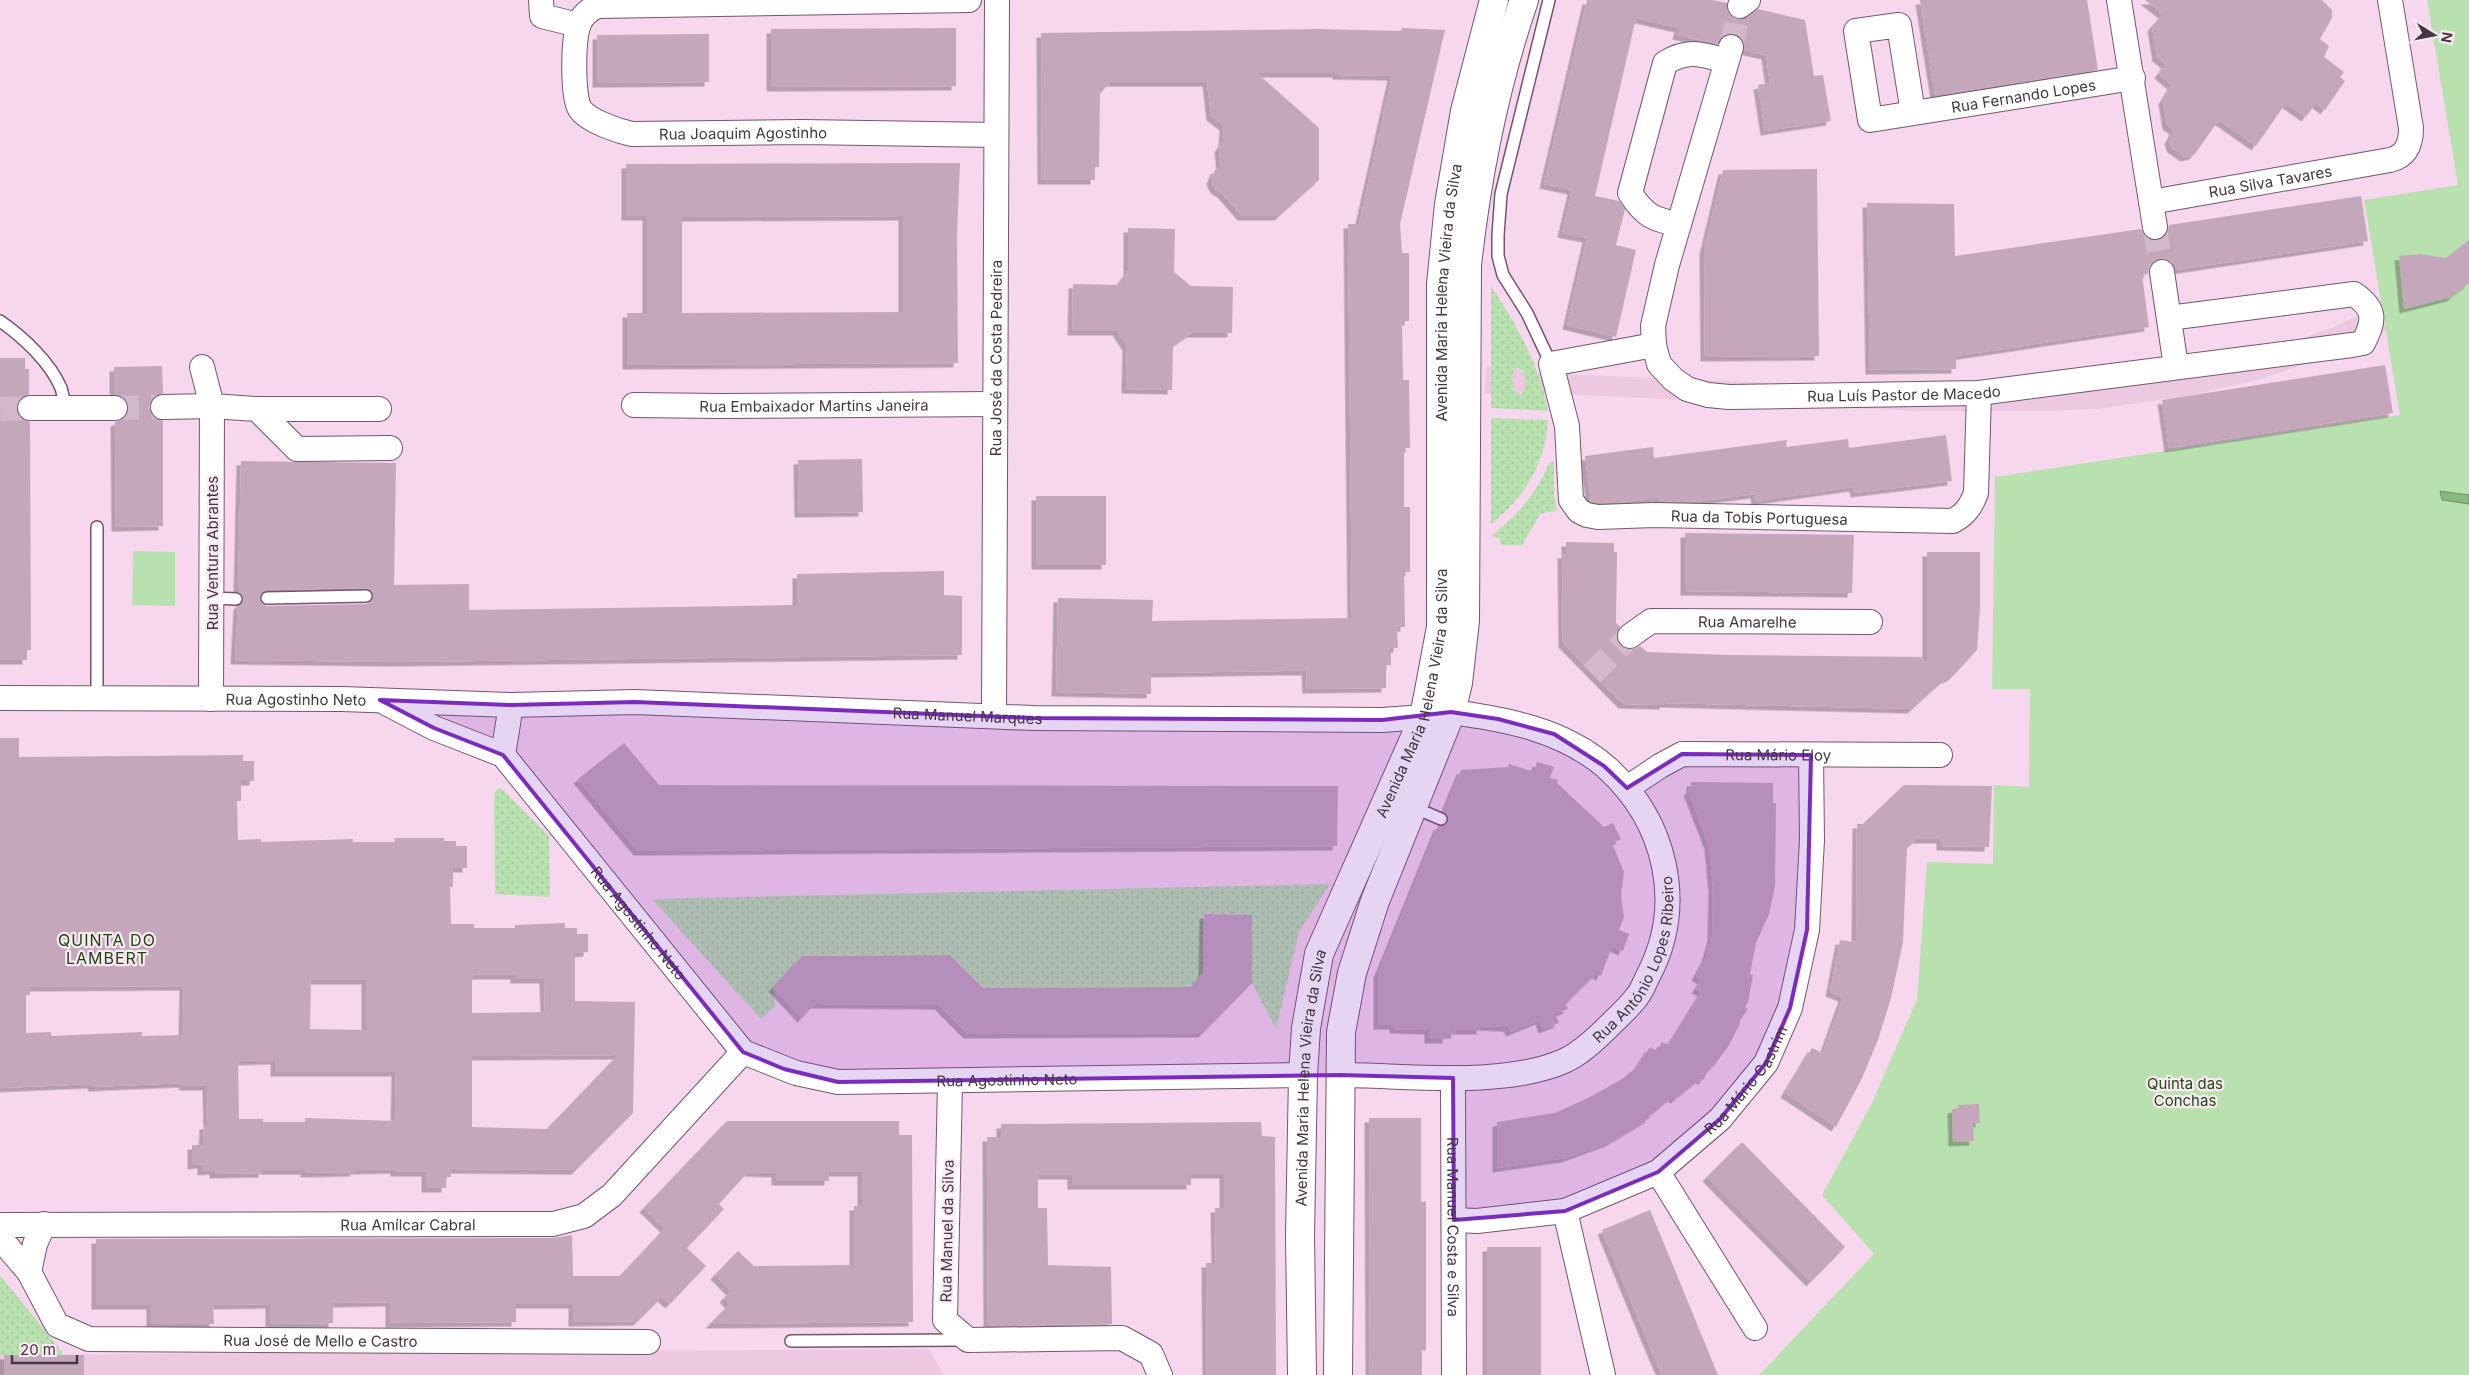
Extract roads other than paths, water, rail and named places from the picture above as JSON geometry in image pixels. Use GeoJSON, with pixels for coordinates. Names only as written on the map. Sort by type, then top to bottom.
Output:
{"type":"FeatureCollection","features":[{"type":"Feature","properties":{"kind":"street"},"geometry":{"type":"LineString","coordinates":[[541,0],[542,16],[578,25],[590,9],[606,4],[969,0]]}},
{"type":"Feature","properties":{"kind":"street","name":"Rua José da Costa Pedreira"},"geometry":{"type":"LineString","coordinates":[[994,716],[996,0]]}},
{"type":"Feature","properties":{"kind":"street","name":"Avenida Maria Helena Vieira da Silva"},"geometry":{"type":"LineString","coordinates":[[1302,1375],[1300,1235],[1303,1075],[1306,1028],[1319,954],[1424,717],[1441,627],[1441,285],[1449,204],[1464,111],[1494,0]]}},
{"type":"Feature","properties":{"kind":"street","name":"Avenida Maria Helena Vieira da Silva"},"geometry":{"type":"LineString","coordinates":[[1338,1375],[1339,1075],[1341,1032],[1352,973],[1375,901],[1451,712],[1458,683],[1466,621],[1467,265],[1473,215],[1491,117],[1524,0]]}},
{"type":"Feature","properties":{"kind":"street"},"geometry":{"type":"LineString","coordinates":[[2119,0],[2133,78],[2155,227]]}},
{"type":"Feature","properties":{"kind":"street","name":"Rua Silva Tavares"},"geometry":{"type":"LineString","coordinates":[[2151,202],[2390,160],[2405,152],[2411,137],[2411,128],[2390,0]]}},
{"type":"Feature","properties":{"kind":"street","name":"Rua Joaquim Agostinho"},"geometry":{"type":"LineString","coordinates":[[578,25],[576,36],[577,103],[587,115],[617,131],[644,135],[802,132],[996,135]]}},
{"type":"Feature","properties":{"kind":"street","name":"Rua Luís Pastor de Macedo"},"geometry":{"type":"LineString","coordinates":[[1679,224],[1657,221],[1638,204],[1630,193],[1654,100],[1665,63],[1679,54],[1728,54],[1679,224],[1653,326],[1654,346],[1659,364],[1673,379],[1687,389],[1708,395],[1729,397],[1979,393],[2363,343],[2371,329],[2373,318],[2363,300],[2354,294],[2169,318]]}},
{"type":"Feature","properties":{"kind":"street","name":"Rua Fernando Lopes"},"geometry":{"type":"LineString","coordinates":[[1913,112],[2133,78]]}},
{"type":"Feature","properties":{"kind":"street"},"geometry":{"type":"LineString","coordinates":[[2162,272],[2176,367]]}},
{"type":"Feature","properties":{"kind":"street"},"geometry":{"type":"LineString","coordinates":[[1551,364],[1654,346]]}},
{"type":"Feature","properties":{"kind":"street","name":"Rua da Tobis Portuguesa"},"geometry":{"type":"LineString","coordinates":[[1551,364],[1567,426],[1571,500],[1579,511],[1598,517],[1654,515],[1953,521],[1962,516],[1971,506],[1976,493],[1979,393]]}},
{"type":"Feature","properties":{"kind":"street","name":"Rua Ventura Abrantes"},"geometry":{"type":"LineString","coordinates":[[202,367],[212,406],[225,598],[211,699]]}},
{"type":"Feature","properties":{"kind":"street","name":"Rua Embaixador Martins Janeira"},"geometry":{"type":"LineString","coordinates":[[634,405],[995,404]]}},
{"type":"Feature","properties":{"kind":"street"},"geometry":{"type":"LineString","coordinates":[[162,407],[379,409]]}},
{"type":"Feature","properties":{"kind":"street"},"geometry":{"type":"LineString","coordinates":[[30,408],[115,408]]}},
{"type":"Feature","properties":{"kind":"street"},"geometry":{"type":"LineString","coordinates":[[257,409],[297,449],[390,448]]}},
{"type":"Feature","properties":{"kind":"street","name":"Rua Amarelhe"},"geometry":{"type":"LineString","coordinates":[[1630,636],[1651,621],[1870,622]]}},
{"type":"Feature","properties":{"kind":"street","name":"Rua Agostinho Neto"},"geometry":{"type":"LineString","coordinates":[[0,698],[380,700],[434,728],[503,755],[743,1052],[796,1073],[838,1082],[950,1082],[1303,1075]]}},
{"type":"Feature","properties":{"kind":"street","name":"Rua Manuel Marques"},"geometry":{"type":"LineString","coordinates":[[380,700],[511,705],[635,702],[994,716],[1382,720],[1424,717]]}},
{"type":"Feature","properties":{"kind":"street"},"geometry":{"type":"LineString","coordinates":[[503,755],[511,705]]}},
{"type":"Feature","properties":{"kind":"street"},"geometry":{"type":"LineString","coordinates":[[1424,717],[1451,712]]}},
{"type":"Feature","properties":{"kind":"street","name":"Rua António Lopes Ribeiro"},"geometry":{"type":"LineString","coordinates":[[1339,1075],[1454,1078],[1538,1070],[1566,1060],[1602,1034],[1636,998],[1657,958],[1666,921],[1668,878],[1652,827],[1627,788],[1604,766],[1554,734],[1498,718],[1451,712]]}},
{"type":"Feature","properties":{"kind":"street","name":"Rua Mário Eloy"},"geometry":{"type":"LineString","coordinates":[[1627,788],[1682,754],[1940,755]]}},
{"type":"Feature","properties":{"kind":"street","name":"Rua Mário Castrim"},"geometry":{"type":"LineString","coordinates":[[1454,1220],[1477,1221],[1565,1211],[1658,1172],[1720,1119],[1766,1063],[1790,1008],[1807,930],[1812,840],[1811,755]]}},
{"type":"Feature","properties":{"kind":"street","name":"Rua Amílcar Cabral"},"geometry":{"type":"LineString","coordinates":[[0,1225],[553,1224],[584,1216],[612,1195],[743,1052]]}},
{"type":"Feature","properties":{"kind":"street"},"geometry":{"type":"LineString","coordinates":[[1303,1075],[1339,1075]]}},
{"type":"Feature","properties":{"kind":"street","name":"Rua Manuel Costa e Silva"},"geometry":{"type":"LineString","coordinates":[[1454,1078],[1454,1375]]}},
{"type":"Feature","properties":{"kind":"street","name":"Rua Manuel da Silva"},"geometry":{"type":"LineString","coordinates":[[950,1082],[945,1320],[968,1340]]}},
{"type":"Feature","properties":{"kind":"street"},"geometry":{"type":"LineString","coordinates":[[1658,1172],[1755,1328]]}},
{"type":"Feature","properties":{"kind":"street"},"geometry":{"type":"LineString","coordinates":[[1565,1211],[1603,1375]]}},
{"type":"Feature","properties":{"kind":"street"},"geometry":{"type":"LineString","coordinates":[[29,1272],[36,1244],[44,1224]]}},
{"type":"Feature","properties":{"kind":"street","name":"Rua José de Mello e Castro"},"geometry":{"type":"LineString","coordinates":[[0,1238],[29,1272],[57,1325],[89,1339],[648,1342]]}},
{"type":"Feature","properties":{"kind":"street"},"geometry":{"type":"LineString","coordinates":[[968,1340],[1122,1338],[1151,1354],[1160,1375]]}},
{"type":"Feature","properties":{"kind":"lane"},"geometry":{"type":"LineString","coordinates":[[1548,0],[1501,194],[1498,256],[1503,275],[1528,313],[1551,364]]}},
{"type":"Feature","properties":{"kind":"lane"},"geometry":{"type":"LineString","coordinates":[[0,321],[32,348],[48,368],[61,389],[65,408]]}},
{"type":"Feature","properties":{"kind":"lane"},"geometry":{"type":"LineString","coordinates":[[97,527],[97,698]]}},
{"type":"Feature","properties":{"kind":"lane"},"geometry":{"type":"LineString","coordinates":[[267,598],[366,596]]}},
{"type":"Feature","properties":{"kind":"lane"},"geometry":{"type":"LineString","coordinates":[[1413,807],[1441,819]]}},
{"type":"Feature","properties":{"kind":"lane"},"geometry":{"type":"LineString","coordinates":[[791,1341],[968,1340]]}},
{"type":"Feature","properties":{"kind":"tunnel"},"geometry":{"type":"LineString","coordinates":[[1731,47],[1740,6]]}},
{"type":"Feature","properties":{"kind":"tunnel"},"geometry":{"type":"LineString","coordinates":[[2155,227],[2162,272]]}},
{"type":"Feature","properties":{"kind":"tunnel"},"geometry":{"type":"LineString","coordinates":[[115,408],[163,407]]}},
{"type":"Feature","properties":{"kind":"tunnel"},"geometry":{"type":"LineString","coordinates":[[0,409],[30,408]]}},
{"type":"Feature","properties":{"kind":"tunnel"},"geometry":{"type":"LineString","coordinates":[[1592,674],[1630,636]]}},
{"type":"Feature","properties":{"kind":"district","name":"QUINTA DO LAMBERT"},"geometry":{"type":"Point","coordinates":[107,949]}},
{"type":"Feature","properties":{"kind":"park label","name":"Quinta das Conchas"},"geometry":{"type":"Point","coordinates":[2185,1092]}}]}
